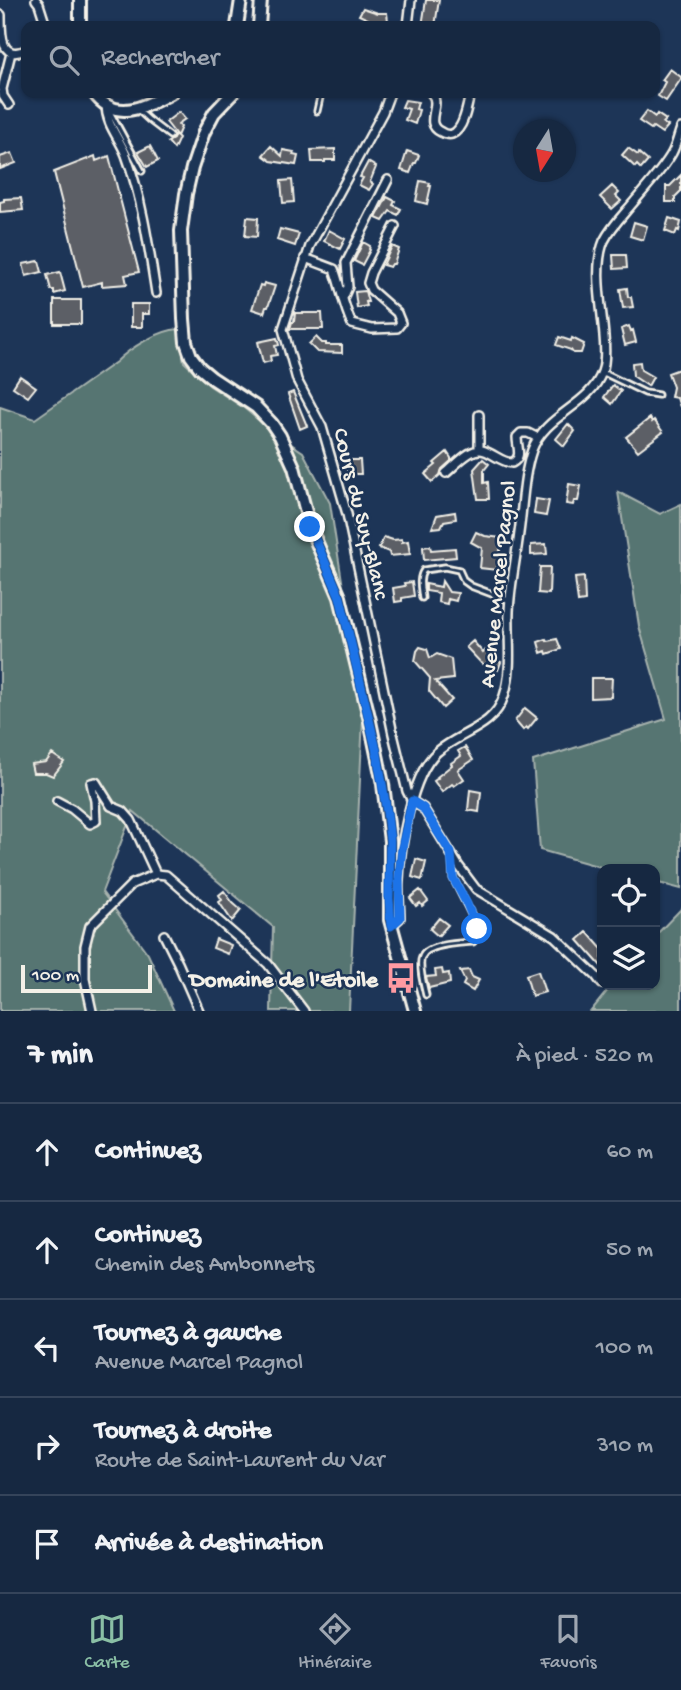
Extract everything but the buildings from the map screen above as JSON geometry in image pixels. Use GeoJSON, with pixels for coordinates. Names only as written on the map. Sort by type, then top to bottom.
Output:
{"type":"FeatureCollection","features":[{"type":"Feature","properties":{"kind":"main road"},"geometry":{"type":"LineString","coordinates":[[80,0],[80,21]]}},
{"type":"Feature","properties":{"kind":"main road"},"geometry":{"type":"LineString","coordinates":[[238,21],[241,0]]}},
{"type":"Feature","properties":{"kind":"main road"},"geometry":{"type":"LineString","coordinates":[[259,21],[261,0]]}},
{"type":"Feature","properties":{"kind":"main road"},"geometry":{"type":"LineString","coordinates":[[101,99],[122,110],[137,108],[160,98]]}},
{"type":"Feature","properties":{"kind":"main road"},"geometry":{"type":"LineString","coordinates":[[228,98],[214,113],[204,132],[184,203],[181,232],[186,342],[191,356],[200,368],[212,379],[256,407],[280,436],[293,467],[310,527],[340,597],[370,721],[387,813],[391,926],[415,1011]]}},
{"type":"Feature","properties":{"kind":"street"},"geometry":{"type":"LineString","coordinates":[[36,0],[44,21]]}},
{"type":"Feature","properties":{"kind":"street"},"geometry":{"type":"LineString","coordinates":[[409,21],[411,0]]}},
{"type":"Feature","properties":{"kind":"street"},"geometry":{"type":"LineString","coordinates":[[1,15],[1,39],[4,48],[10,53],[21,52]]}},
{"type":"Feature","properties":{"kind":"street"},"geometry":{"type":"LineString","coordinates":[[9,105],[2,89],[10,53]]}},
{"type":"Feature","properties":{"kind":"street","name":"Cours du Suy-Blanc"},"geometry":{"type":"LineString","coordinates":[[388,98],[305,257],[283,329],[297,380],[322,426],[347,514],[393,734],[412,801]]}},
{"type":"Feature","properties":{"kind":"street"},"geometry":{"type":"LineString","coordinates":[[435,98],[431,121],[433,127],[448,135],[457,131],[466,115],[469,98]]}},
{"type":"Feature","properties":{"kind":"street"},"geometry":{"type":"LineString","coordinates":[[101,99],[106,116],[125,154],[135,186],[156,293]]}},
{"type":"Feature","properties":{"kind":"street"},"geometry":{"type":"LineString","coordinates":[[602,372],[605,355],[599,272],[604,242],[614,225],[672,154],[681,128]]}},
{"type":"Feature","properties":{"kind":"street"},"geometry":{"type":"LineString","coordinates":[[343,299],[348,287],[346,263],[388,180]]}},
{"type":"Feature","properties":{"kind":"street"},"geometry":{"type":"LineString","coordinates":[[305,257],[334,269],[352,324],[387,330],[397,328],[401,323],[397,313],[371,290],[368,283],[395,226]]}},
{"type":"Feature","properties":{"kind":"street","name":"Avenue Marcel Pagnol"},"geometry":{"type":"LineString","coordinates":[[391,926],[400,918],[399,878],[402,848],[415,788],[422,770],[439,750],[498,711],[508,684],[510,601],[532,450],[552,421],[594,387],[602,372]]}},
{"type":"Feature","properties":{"kind":"street"},"geometry":{"type":"LineString","coordinates":[[479,415],[479,449]]}},
{"type":"Feature","properties":{"kind":"street"},"geometry":{"type":"LineString","coordinates":[[446,473],[479,449],[512,463],[517,460],[519,454],[517,437],[521,433],[538,438]]}},
{"type":"Feature","properties":{"kind":"street"},"geometry":{"type":"LineString","coordinates":[[57,801],[90,824],[96,821],[91,783],[96,782],[111,806],[123,811],[131,820],[156,874]]}},
{"type":"Feature","properties":{"kind":"street"},"geometry":{"type":"LineString","coordinates":[[412,801],[423,808],[476,889],[554,936],[597,977]]}},
{"type":"Feature","properties":{"kind":"street"},"geometry":{"type":"LineString","coordinates":[[92,1011],[85,979],[85,946],[90,926],[132,884],[156,874],[166,876],[268,964],[304,1011]]}},
{"type":"Feature","properties":{"kind":"street"},"geometry":{"type":"LineString","coordinates":[[163,935],[199,1011]]}},
{"type":"Feature","properties":{"kind":"lane"},"geometry":{"type":"LineString","coordinates":[[317,111],[320,98]]}},
{"type":"Feature","properties":{"kind":"lane"},"geometry":{"type":"LineString","coordinates":[[101,99],[142,172]]}},
{"type":"Feature","properties":{"kind":"lane"},"geometry":{"type":"LineString","coordinates":[[137,108],[170,136]]}},
{"type":"Feature","properties":{"kind":"lane"},"geometry":{"type":"LineString","coordinates":[[602,372],[645,393],[658,395]]}},
{"type":"Feature","properties":{"kind":"lane"},"geometry":{"type":"LineString","coordinates":[[422,598],[420,582],[424,570],[445,567],[460,570],[464,581],[471,586],[510,601]]}},
{"type":"Feature","properties":{"kind":"lane"},"geometry":{"type":"LineString","coordinates":[[426,995],[421,963],[422,956],[428,949],[473,942],[476,938],[476,924],[453,878],[451,853]]}},
{"type":"Feature","properties":{"kind":"green space"},"geometry":{"type":"Polygon","coordinates":[[[179,329],[184,362],[210,386],[303,452],[330,503],[363,717],[349,1011],[271,1011],[273,927],[133,811],[102,892],[148,954],[174,1011],[0,1011],[0,407],[35,419],[137,346],[154,336],[179,329]]]}},
{"type":"Feature","properties":{"kind":"green space"},"geometry":{"type":"Polygon","coordinates":[[[618,492],[660,514],[681,504],[681,889],[660,883],[660,864],[597,866],[540,850],[533,761],[666,719],[639,626],[618,492]]]}},
{"type":"Feature","properties":{"kind":"green space"},"geometry":{"type":"Polygon","coordinates":[[[681,909],[681,1011],[591,1011],[608,990],[660,990],[660,931],[681,909]]]}},
{"type":"Feature","properties":{"kind":"place","name":"Domaine de l'Etoile"},"geometry":{"type":"Point","coordinates":[401,978]}},
{"type":"Feature","properties":{"kind":"route"},"geometry":{"type":"LineString","coordinates":[[310,527],[340,597],[377,753],[390,841],[391,926],[400,918],[399,878],[402,848],[412,801],[423,808],[451,853],[453,878],[477,929]]}}]}
